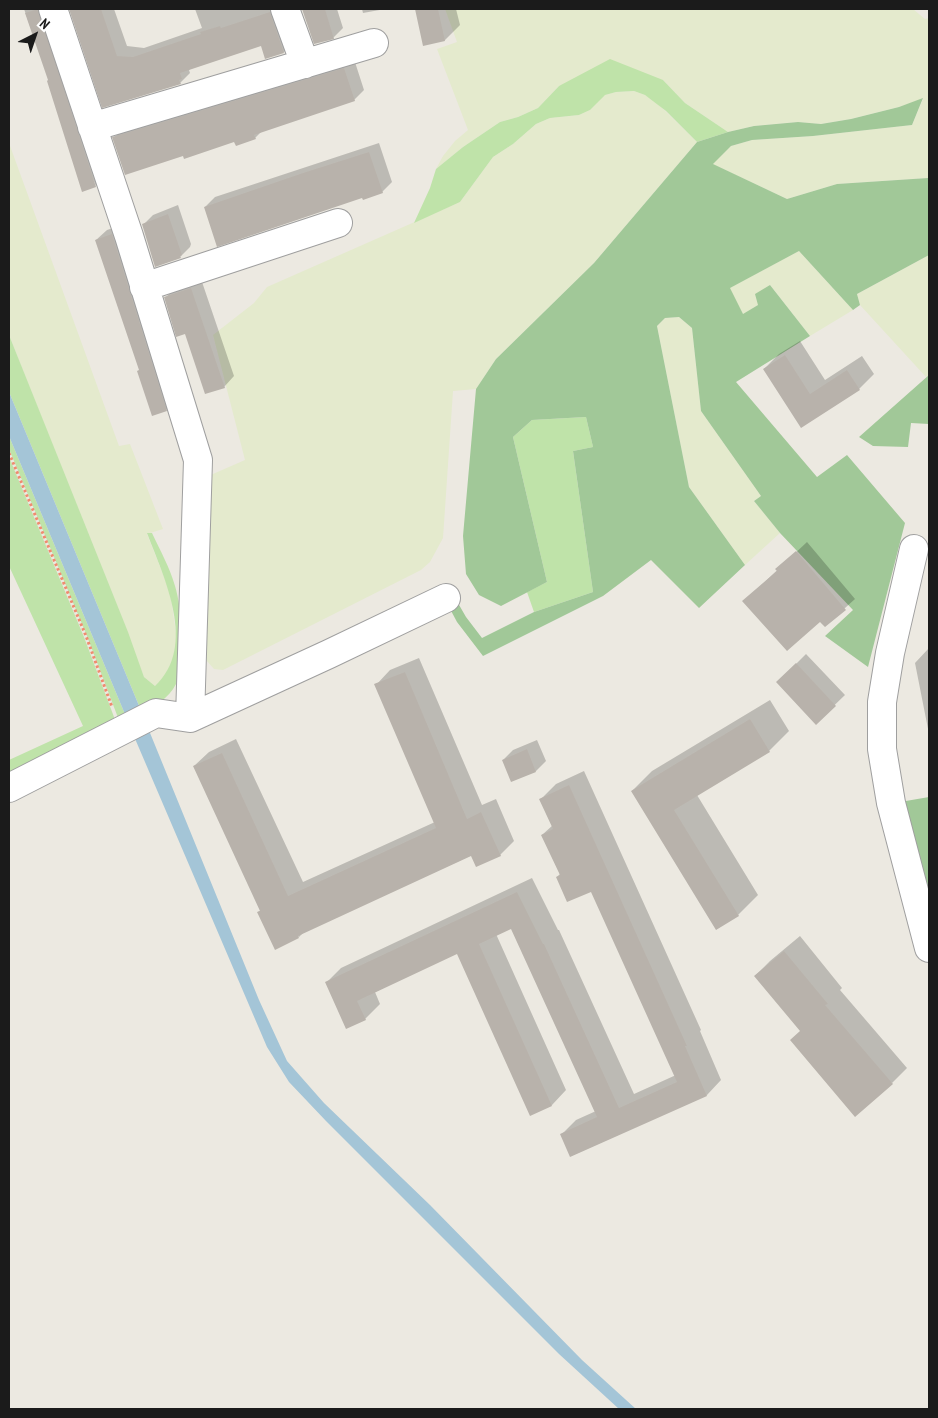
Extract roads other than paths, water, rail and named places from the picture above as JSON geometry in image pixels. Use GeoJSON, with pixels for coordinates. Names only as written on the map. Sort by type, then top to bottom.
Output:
{"type":"FeatureCollection","features":[{"type":"Feature","properties":{"kind":"street"},"geometry":{"type":"LineString","coordinates":[[54,9],[198,460],[190,718]]}},
{"type":"Feature","properties":{"kind":"street"},"geometry":{"type":"LineString","coordinates":[[285,9],[305,64]]}},
{"type":"Feature","properties":{"kind":"street"},"geometry":{"type":"LineString","coordinates":[[92,127],[374,43]]}},
{"type":"Feature","properties":{"kind":"street"},"geometry":{"type":"LineString","coordinates":[[144,287],[338,223]]}},
{"type":"Feature","properties":{"kind":"street"},"geometry":{"type":"LineString","coordinates":[[914,549],[888,663],[882,702],[882,749],[891,803],[929,948]]}},
{"type":"Feature","properties":{"kind":"street"},"geometry":{"type":"LineString","coordinates":[[9,788],[156,712],[190,718],[446,598]]}},
{"type":"Feature","properties":{"kind":"water"},"geometry":{"type":"Polygon","coordinates":[[[9,392],[142,713],[127,719],[9,436],[9,392]]]}},
{"type":"Feature","properties":{"kind":"water"},"geometry":{"type":"Polygon","coordinates":[[[148,728],[259,1000],[287,1061],[324,1103],[430,1205],[582,1360],[636,1409],[619,1409],[559,1354],[289,1082],[267,1047],[133,734],[148,728]]]}}]}
